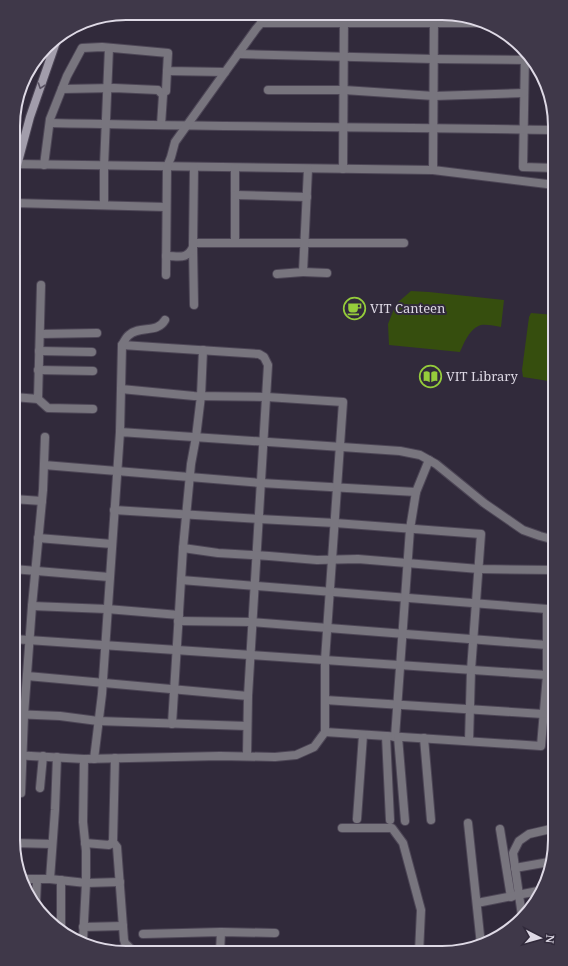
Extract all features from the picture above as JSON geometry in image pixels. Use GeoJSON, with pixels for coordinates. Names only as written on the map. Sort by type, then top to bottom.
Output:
{"type":"FeatureCollection","features":[{"type":"Feature","properties":{"kind":"main road"},"geometry":{"type":"LineString","coordinates":[[20,148],[54,48]]}},
{"type":"Feature","properties":{"kind":"street"},"geometry":{"type":"LineString","coordinates":[[166,275],[167,167],[175,142],[263,20]]}},
{"type":"Feature","properties":{"kind":"street"},"geometry":{"type":"LineString","coordinates":[[261,23],[311,20]]}},
{"type":"Feature","properties":{"kind":"street"},"geometry":{"type":"LineString","coordinates":[[343,169],[344,20]]}},
{"type":"Feature","properties":{"kind":"street"},"geometry":{"type":"LineString","coordinates":[[433,170],[434,20]]}},
{"type":"Feature","properties":{"kind":"street"},"geometry":{"type":"LineString","coordinates":[[44,165],[50,123],[67,76],[82,48],[109,48],[168,53],[166,91]]}},
{"type":"Feature","properties":{"kind":"street"},"geometry":{"type":"LineString","coordinates":[[104,205],[104,166],[109,48]]}},
{"type":"Feature","properties":{"kind":"street"},"geometry":{"type":"LineString","coordinates":[[238,54],[434,59],[523,58]]}},
{"type":"Feature","properties":{"kind":"street"},"geometry":{"type":"LineString","coordinates":[[526,61],[523,167],[548,168]]}},
{"type":"Feature","properties":{"kind":"street"},"geometry":{"type":"LineString","coordinates":[[167,71],[225,72]]}},
{"type":"Feature","properties":{"kind":"street"},"geometry":{"type":"LineString","coordinates":[[62,89],[107,88],[158,90],[163,95],[161,125]]}},
{"type":"Feature","properties":{"kind":"street"},"geometry":{"type":"LineString","coordinates":[[268,90],[344,90],[434,96],[524,93]]}},
{"type":"Feature","properties":{"kind":"street"},"geometry":{"type":"LineString","coordinates":[[50,123],[548,130]]}},
{"type":"Feature","properties":{"kind":"street"},"geometry":{"type":"LineString","coordinates":[[20,164],[433,170],[548,184]]}},
{"type":"Feature","properties":{"kind":"street"},"geometry":{"type":"LineString","coordinates":[[194,167],[194,304]]}},
{"type":"Feature","properties":{"kind":"street"},"geometry":{"type":"LineString","coordinates":[[235,168],[235,242]]}},
{"type":"Feature","properties":{"kind":"street"},"geometry":{"type":"LineString","coordinates":[[303,272],[308,169]]}},
{"type":"Feature","properties":{"kind":"street"},"geometry":{"type":"LineString","coordinates":[[235,195],[307,197]]}},
{"type":"Feature","properties":{"kind":"street"},"geometry":{"type":"LineString","coordinates":[[20,203],[166,207]]}},
{"type":"Feature","properties":{"kind":"street"},"geometry":{"type":"LineString","coordinates":[[193,245],[235,242],[404,243]]}},
{"type":"Feature","properties":{"kind":"street"},"geometry":{"type":"LineString","coordinates":[[166,256],[185,256],[190,253],[193,245]]}},
{"type":"Feature","properties":{"kind":"street"},"geometry":{"type":"LineString","coordinates":[[277,274],[303,272],[327,273]]}},
{"type":"Feature","properties":{"kind":"street"},"geometry":{"type":"LineString","coordinates":[[38,399],[41,285]]}},
{"type":"Feature","properties":{"kind":"street"},"geometry":{"type":"LineString","coordinates":[[94,759],[102,683],[120,432],[122,345],[127,336],[131,333],[137,330],[156,328],[162,325],[165,320]]}},
{"type":"Feature","properties":{"kind":"street"},"geometry":{"type":"LineString","coordinates":[[40,334],[97,333]]}},
{"type":"Feature","properties":{"kind":"street"},"geometry":{"type":"LineString","coordinates":[[122,345],[259,354],[264,357],[268,365],[250,655],[247,756]]}},
{"type":"Feature","properties":{"kind":"street"},"geometry":{"type":"LineString","coordinates":[[172,724],[183,548],[189,477],[202,396],[203,350]]}},
{"type":"Feature","properties":{"kind":"street"},"geometry":{"type":"LineString","coordinates":[[39,351],[92,352]]}},
{"type":"Feature","properties":{"kind":"street"},"geometry":{"type":"LineString","coordinates":[[38,370],[94,371]]}},
{"type":"Feature","properties":{"kind":"street"},"geometry":{"type":"LineString","coordinates":[[23,755],[84,759],[247,756],[275,757],[296,755],[314,746],[325,732],[325,660],[343,402],[267,397],[202,396],[121,389]]}},
{"type":"Feature","properties":{"kind":"street"},"geometry":{"type":"LineString","coordinates":[[20,398],[38,399],[48,408],[93,409]]}},
{"type":"Feature","properties":{"kind":"street"},"geometry":{"type":"LineString","coordinates":[[120,432],[400,451],[420,455],[436,464],[484,503],[523,530],[548,538]]}},
{"type":"Feature","properties":{"kind":"street"},"geometry":{"type":"LineString","coordinates":[[21,793],[24,715],[42,501],[45,437]]}},
{"type":"Feature","properties":{"kind":"street"},"geometry":{"type":"LineString","coordinates":[[405,821],[396,737],[397,704],[410,529],[416,492],[429,460]]}},
{"type":"Feature","properties":{"kind":"street"},"geometry":{"type":"LineString","coordinates":[[44,464],[261,483],[416,492]]}},
{"type":"Feature","properties":{"kind":"street"},"geometry":{"type":"LineString","coordinates":[[20,499],[42,501]]}},
{"type":"Feature","properties":{"kind":"street"},"geometry":{"type":"LineString","coordinates":[[114,510],[335,523],[481,534],[471,670],[469,741]]}},
{"type":"Feature","properties":{"kind":"street"},"geometry":{"type":"LineString","coordinates":[[38,538],[112,544]]}},
{"type":"Feature","properties":{"kind":"street"},"geometry":{"type":"LineString","coordinates":[[183,548],[256,556],[332,560],[358,559],[479,569],[548,570]]}},
{"type":"Feature","properties":{"kind":"street"},"geometry":{"type":"LineString","coordinates":[[20,569],[109,577]]}},
{"type":"Feature","properties":{"kind":"street"},"geometry":{"type":"LineString","coordinates":[[181,580],[548,609],[547,675],[541,746],[325,732]]}},
{"type":"Feature","properties":{"kind":"street"},"geometry":{"type":"LineString","coordinates":[[32,606],[107,609],[179,618],[252,622],[547,645]]}},
{"type":"Feature","properties":{"kind":"street"},"geometry":{"type":"LineString","coordinates":[[20,639],[547,675]]}},
{"type":"Feature","properties":{"kind":"street"},"geometry":{"type":"LineString","coordinates":[[27,676],[248,696]]}},
{"type":"Feature","properties":{"kind":"street"},"geometry":{"type":"LineString","coordinates":[[325,700],[543,714]]}},
{"type":"Feature","properties":{"kind":"street"},"geometry":{"type":"LineString","coordinates":[[20,715],[60,716],[98,721],[247,726]]}},
{"type":"Feature","properties":{"kind":"street"},"geometry":{"type":"LineString","coordinates":[[357,819],[363,734]]}},
{"type":"Feature","properties":{"kind":"street"},"geometry":{"type":"LineString","coordinates":[[386,736],[390,820]]}},
{"type":"Feature","properties":{"kind":"street"},"geometry":{"type":"LineString","coordinates":[[424,738],[431,820]]}},
{"type":"Feature","properties":{"kind":"street"},"geometry":{"type":"LineString","coordinates":[[40,788],[43,756]]}},
{"type":"Feature","properties":{"kind":"street"},"geometry":{"type":"LineString","coordinates":[[50,879],[57,757]]}},
{"type":"Feature","properties":{"kind":"street"},"geometry":{"type":"LineString","coordinates":[[115,758],[113,842],[117,848],[124,940],[129,946]]}},
{"type":"Feature","properties":{"kind":"street"},"geometry":{"type":"LineString","coordinates":[[83,937],[86,883],[83,822],[84,759]]}},
{"type":"Feature","properties":{"kind":"street"},"geometry":{"type":"LineString","coordinates":[[468,823],[480,939]]}},
{"type":"Feature","properties":{"kind":"street"},"geometry":{"type":"LineString","coordinates":[[342,828],[392,828],[403,843],[421,910],[419,946]]}},
{"type":"Feature","properties":{"kind":"street"},"geometry":{"type":"LineString","coordinates":[[500,828],[515,896],[520,912]]}},
{"type":"Feature","properties":{"kind":"street"},"geometry":{"type":"LineString","coordinates":[[515,896],[515,868],[513,853],[519,841],[529,834],[548,830]]}},
{"type":"Feature","properties":{"kind":"street"},"geometry":{"type":"LineString","coordinates":[[85,843],[109,845],[113,842]]}},
{"type":"Feature","properties":{"kind":"street"},"geometry":{"type":"LineString","coordinates":[[20,843],[52,844]]}},
{"type":"Feature","properties":{"kind":"street"},"geometry":{"type":"LineString","coordinates":[[515,868],[546,863]]}},
{"type":"Feature","properties":{"kind":"street"},"geometry":{"type":"LineString","coordinates":[[27,879],[50,879],[86,883],[120,882]]}},
{"type":"Feature","properties":{"kind":"street"},"geometry":{"type":"LineString","coordinates":[[36,896],[37,879]]}},
{"type":"Feature","properties":{"kind":"street"},"geometry":{"type":"LineString","coordinates":[[61,924],[62,880]]}},
{"type":"Feature","properties":{"kind":"street"},"geometry":{"type":"LineString","coordinates":[[477,903],[534,893]]}},
{"type":"Feature","properties":{"kind":"street"},"geometry":{"type":"LineString","coordinates":[[84,927],[123,926]]}},
{"type":"Feature","properties":{"kind":"street"},"geometry":{"type":"LineString","coordinates":[[220,946],[221,932]]}},
{"type":"Feature","properties":{"kind":"street"},"geometry":{"type":"LineString","coordinates":[[143,934],[275,932]]}},
{"type":"Feature","properties":{"kind":"green space"},"geometry":{"type":"Polygon","coordinates":[[[411,291],[504,300],[501,327],[481,325],[477,327],[468,336],[460,352],[389,345],[388,324],[396,304],[411,291]]]}},
{"type":"Feature","properties":{"kind":"green space"},"geometry":{"type":"Polygon","coordinates":[[[531,313],[548,314],[548,381],[523,377],[522,370],[529,317],[531,313]]]}},
{"type":"Feature","properties":{"kind":"place","name":"VIT Canteen"},"geometry":{"type":"Point","coordinates":[355,308]}},
{"type":"Feature","properties":{"kind":"place","name":"VIT Library"},"geometry":{"type":"Point","coordinates":[431,376]}}]}
